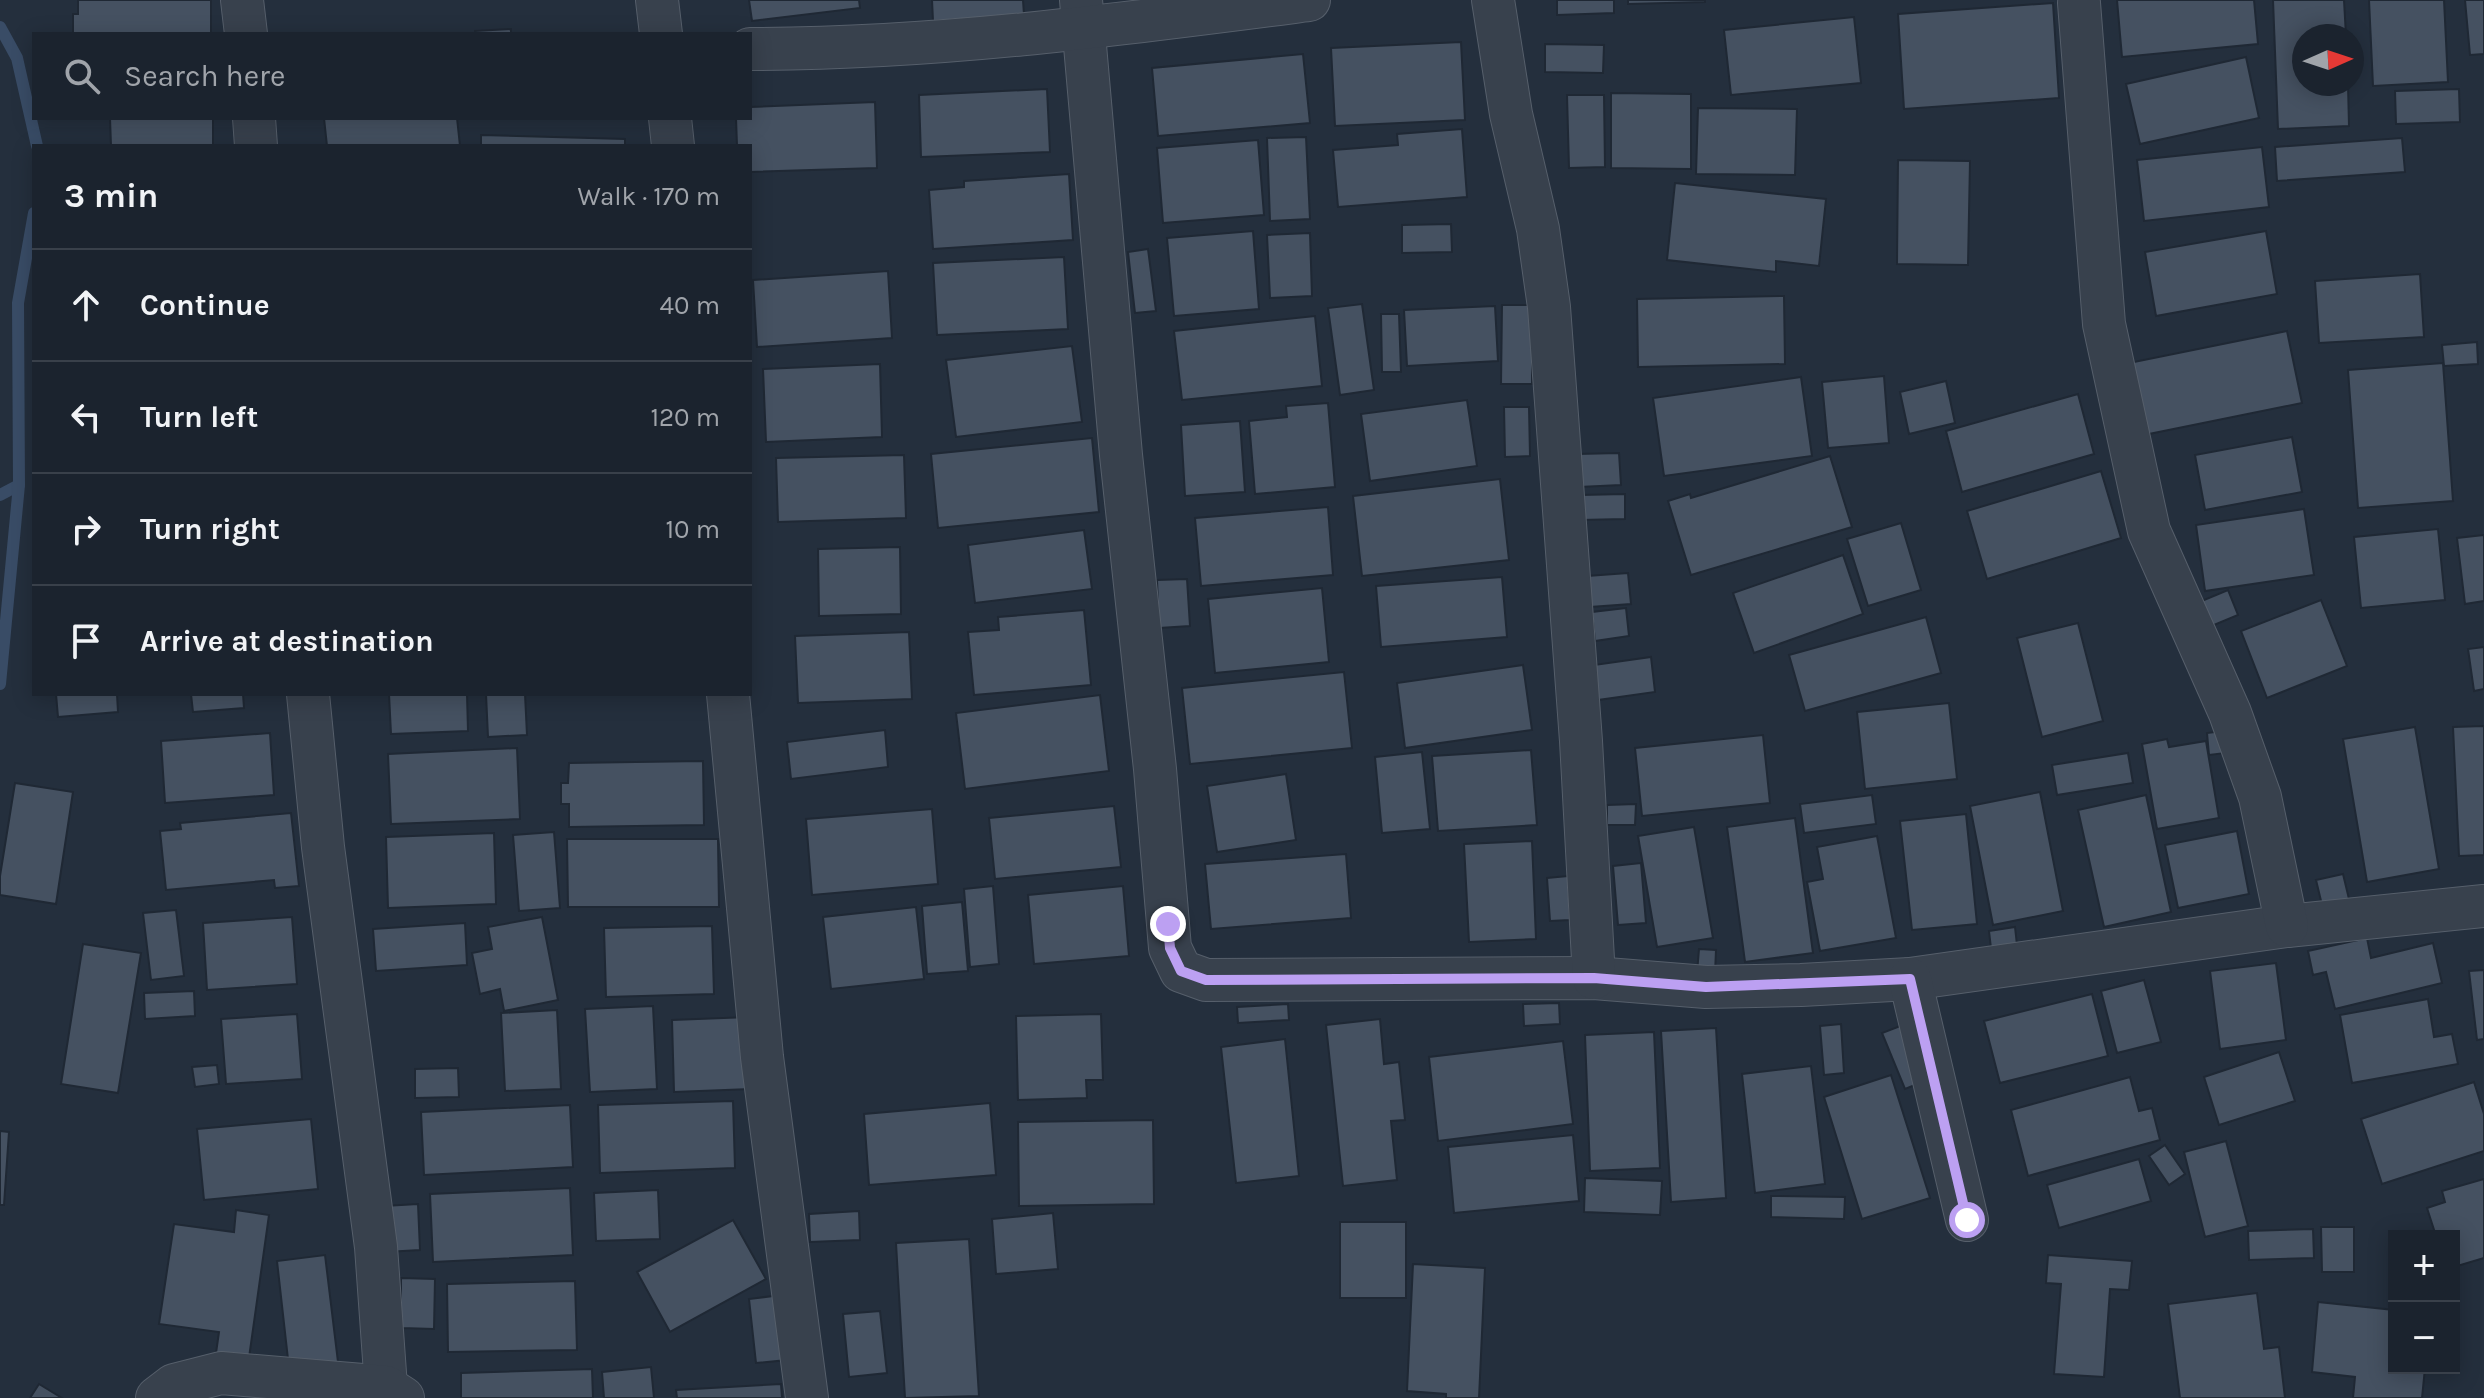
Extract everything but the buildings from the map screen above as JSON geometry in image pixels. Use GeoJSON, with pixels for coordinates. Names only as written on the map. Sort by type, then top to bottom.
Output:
{"type":"FeatureCollection","features":[{"type":"Feature","properties":{"kind":"street"},"geometry":{"type":"LineString","coordinates":[[242,0],[246,32]]}},
{"type":"Feature","properties":{"kind":"street"},"geometry":{"type":"LineString","coordinates":[[657,0],[661,32]]}},
{"type":"Feature","properties":{"kind":"street"},"geometry":{"type":"LineString","coordinates":[[752,49],[810,49],[1083,14],[1309,0]]}},
{"type":"Feature","properties":{"kind":"street"},"geometry":{"type":"LineString","coordinates":[[1493,0],[1511,114],[1538,229],[1549,307],[1581,741],[1594,978]]}},
{"type":"Feature","properties":{"kind":"street"},"geometry":{"type":"LineString","coordinates":[[2079,3],[2104,324],[2149,531],[2230,713],[2260,797],[2287,926]]}},
{"type":"Feature","properties":{"kind":"street"},"geometry":{"type":"LineString","coordinates":[[1083,14],[1121,455],[1155,769],[1170,948],[1181,971],[1206,980],[1594,978],[1706,987],[1910,979],[2287,926],[2484,906]]}},
{"type":"Feature","properties":{"kind":"street"},"geometry":{"type":"LineString","coordinates":[[254,120],[256,144]]}},
{"type":"Feature","properties":{"kind":"street"},"geometry":{"type":"LineString","coordinates":[[670,120],[673,144]]}},
{"type":"Feature","properties":{"kind":"street"},"geometry":{"type":"LineString","coordinates":[[157,1398],[174,1385],[221,1373],[394,1393],[323,847],[308,696]]}},
{"type":"Feature","properties":{"kind":"street"},"geometry":{"type":"LineString","coordinates":[[728,696],[762,1057],[810,1392]]}},
{"type":"Feature","properties":{"kind":"street"},"geometry":{"type":"LineString","coordinates":[[1910,979],[1967,1220]]}},
{"type":"Feature","properties":{"kind":"waterway"},"geometry":{"type":"LineString","coordinates":[[0,27],[17,58],[37,144]]}},
{"type":"Feature","properties":{"kind":"waterway"},"geometry":{"type":"LineString","coordinates":[[0,684],[19,485],[18,303],[32,224]]}},
{"type":"Feature","properties":{"kind":"waterway"},"geometry":{"type":"LineString","coordinates":[[0,495],[19,485]]}},
{"type":"Feature","properties":{"kind":"route"},"geometry":{"type":"LineString","coordinates":[[1168,924],[1170,948],[1181,971],[1206,980],[1594,978],[1706,987],[1910,979],[1967,1220]]}}]}
